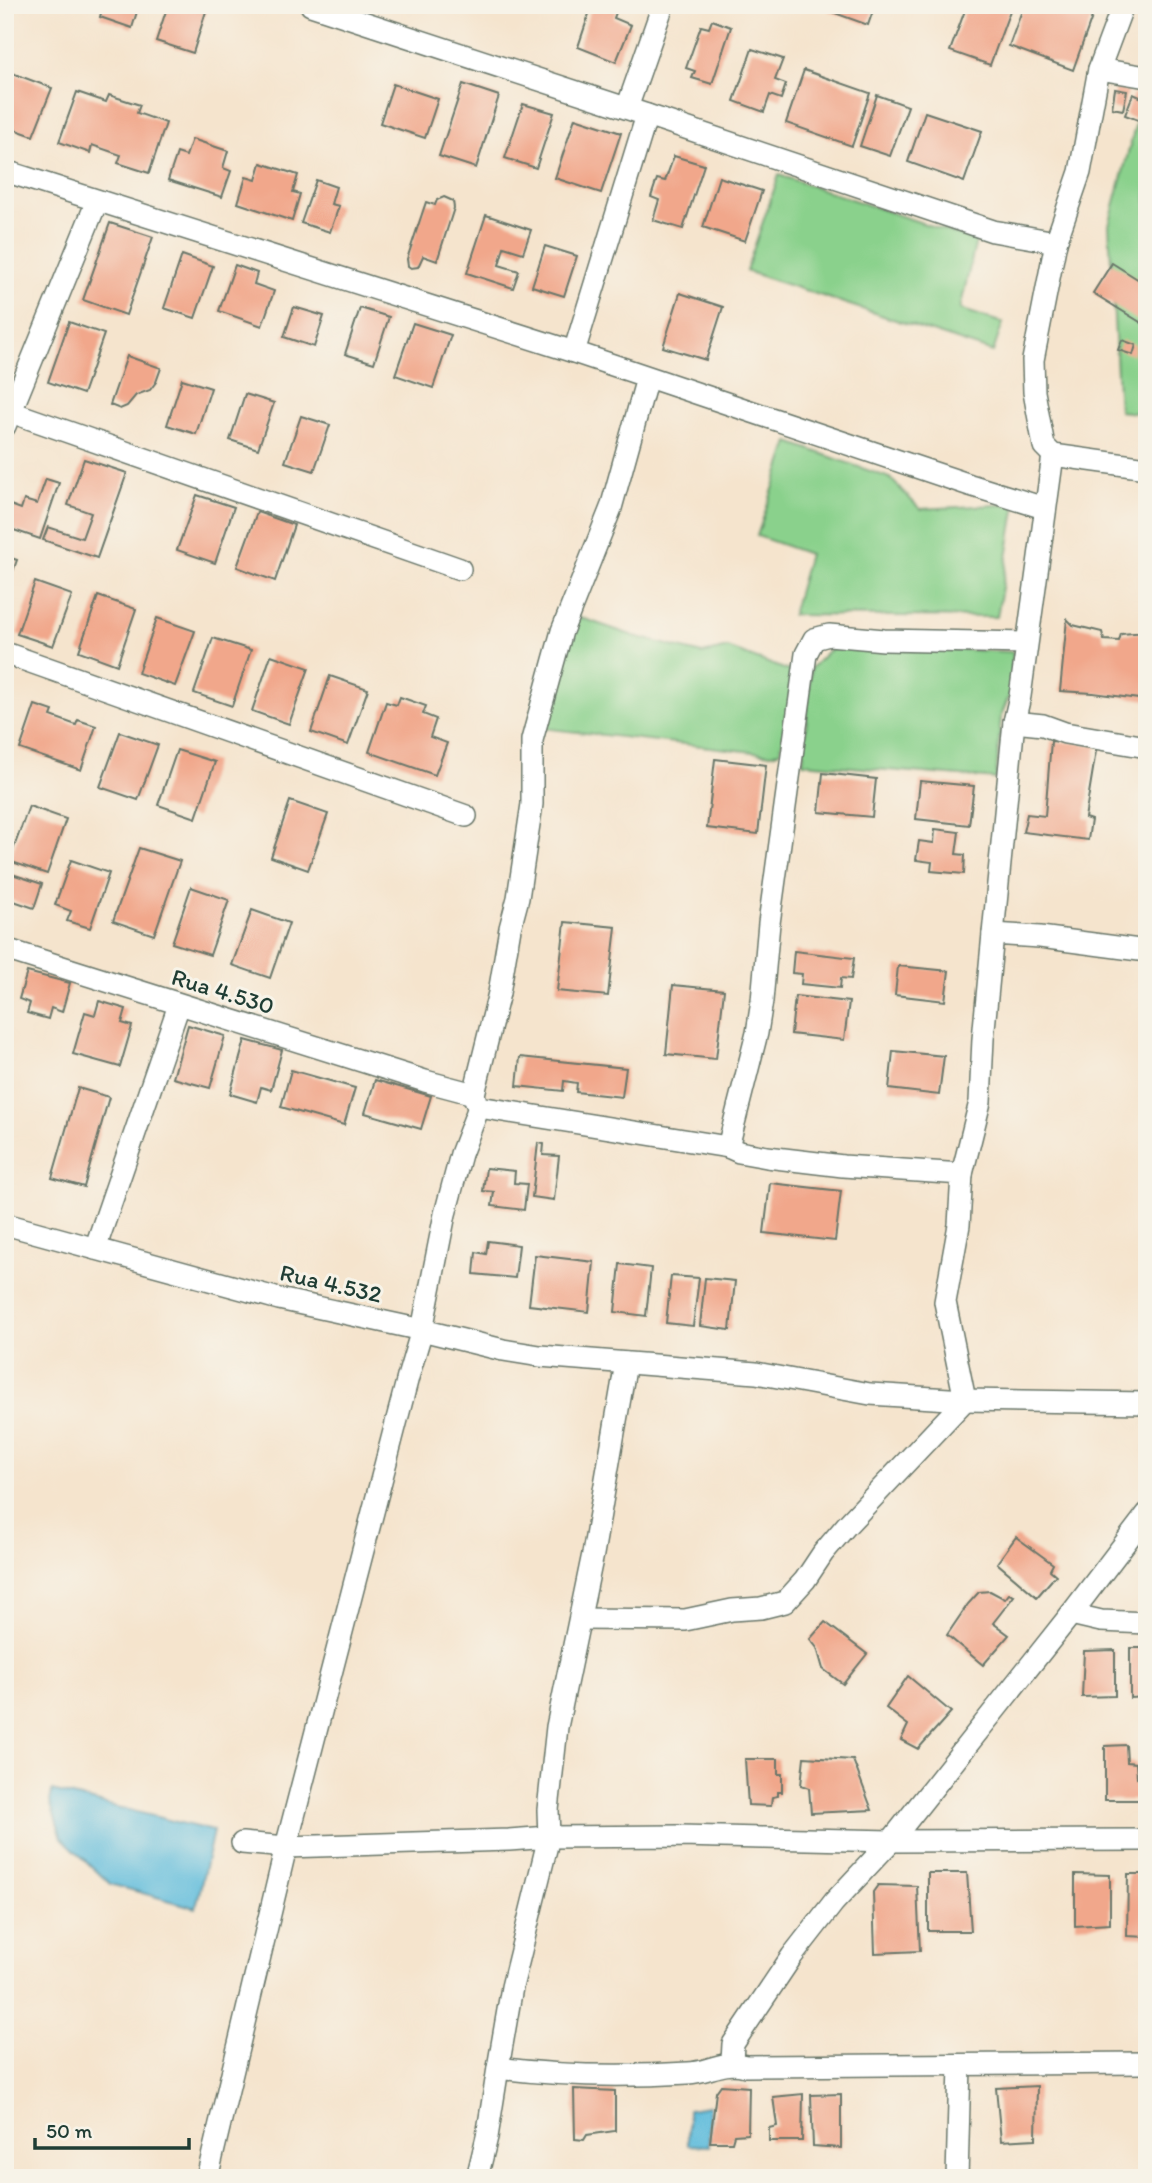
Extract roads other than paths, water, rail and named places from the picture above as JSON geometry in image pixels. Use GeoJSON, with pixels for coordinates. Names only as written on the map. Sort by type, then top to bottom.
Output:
{"type":"FeatureCollection","features":[{"type":"Feature","properties":{"kind":"street"},"geometry":{"type":"LineString","coordinates":[[311,5],[993,231],[1056,242]]}},
{"type":"Feature","properties":{"kind":"street"},"geometry":{"type":"LineString","coordinates":[[574,352],[663,5]]}},
{"type":"Feature","properties":{"kind":"street"},"geometry":{"type":"LineString","coordinates":[[1117,7],[1099,69],[1080,172],[1056,242],[1033,360],[1034,392],[1044,446],[1053,455],[1147,468]]}},
{"type":"Feature","properties":{"kind":"street"},"geometry":{"type":"LineString","coordinates":[[1099,69],[1147,77]]}},
{"type":"Feature","properties":{"kind":"street"},"geometry":{"type":"LineString","coordinates":[[5,171],[574,352],[1044,508]]}},
{"type":"Feature","properties":{"kind":"street"},"geometry":{"type":"LineString","coordinates":[[97,201],[8,419],[460,569]]}},
{"type":"Feature","properties":{"kind":"street"},"geometry":{"type":"LineString","coordinates":[[207,2178],[286,1847],[422,1330],[445,1214],[477,1100],[518,898],[532,804],[532,740],[562,631],[611,508],[647,378]]}},
{"type":"Feature","properties":{"kind":"street"},"geometry":{"type":"LineString","coordinates":[[580,1619],[685,1620],[785,1602],[846,1526],[965,1400],[946,1302],[960,1225],[962,1174],[980,1102],[983,1038],[1014,722],[1020,696],[1053,455]]}},
{"type":"Feature","properties":{"kind":"street"},"geometry":{"type":"LineString","coordinates":[[728,1147],[757,1033],[769,923],[806,654],[814,639],[829,635],[884,640],[1027,643]]}},
{"type":"Feature","properties":{"kind":"street"},"geometry":{"type":"LineString","coordinates":[[5,653],[466,816]]}},
{"type":"Feature","properties":{"kind":"street"},"geometry":{"type":"LineString","coordinates":[[1014,722],[1147,747]]}},
{"type":"Feature","properties":{"kind":"street"},"geometry":{"type":"LineString","coordinates":[[993,934],[1040,937],[1147,951]]}},
{"type":"Feature","properties":{"kind":"street","name":"Rua 4.530"},"geometry":{"type":"LineString","coordinates":[[5,949],[425,1081],[477,1100],[728,1147],[754,1156],[843,1166],[962,1174]]}},
{"type":"Feature","properties":{"kind":"street"},"geometry":{"type":"LineString","coordinates":[[95,1249],[180,1005]]}},
{"type":"Feature","properties":{"kind":"street","name":"Rua 4.532"},"geometry":{"type":"LineString","coordinates":[[5,1224],[279,1299],[540,1356],[756,1373],[870,1394],[965,1400],[1147,1403]]}},
{"type":"Feature","properties":{"kind":"street"},"geometry":{"type":"LineString","coordinates":[[477,2178],[487,2137],[512,1987],[549,1837],[548,1810],[557,1727],[580,1619],[626,1363]]}},
{"type":"Feature","properties":{"kind":"street"},"geometry":{"type":"LineString","coordinates":[[732,2062],[733,2044],[792,1956],[834,1902],[891,1841],[1147,1514]]}},
{"type":"Feature","properties":{"kind":"street"},"geometry":{"type":"LineString","coordinates":[[1071,1614],[1101,1621],[1147,1623]]}},
{"type":"Feature","properties":{"kind":"street"},"geometry":{"type":"LineString","coordinates":[[242,1843],[286,1847],[549,1837],[680,1836],[891,1841],[1147,1840]]}},
{"type":"Feature","properties":{"kind":"street"},"geometry":{"type":"LineString","coordinates":[[498,2068],[558,2073],[691,2073],[732,2062],[746,2066],[1147,2063]]}},
{"type":"Feature","properties":{"kind":"street"},"geometry":{"type":"LineString","coordinates":[[957,2178],[960,2064]]}},
{"type":"Feature","properties":{"kind":"water"},"geometry":{"type":"Polygon","coordinates":[[[52,1791],[213,1831],[196,1908],[110,1884],[62,1838],[50,1802],[52,1791]]]}},
{"type":"Feature","properties":{"kind":"water"},"geometry":{"type":"Polygon","coordinates":[[[709,2106],[709,2146],[688,2145],[688,2109],[709,2106]]]}}]}
